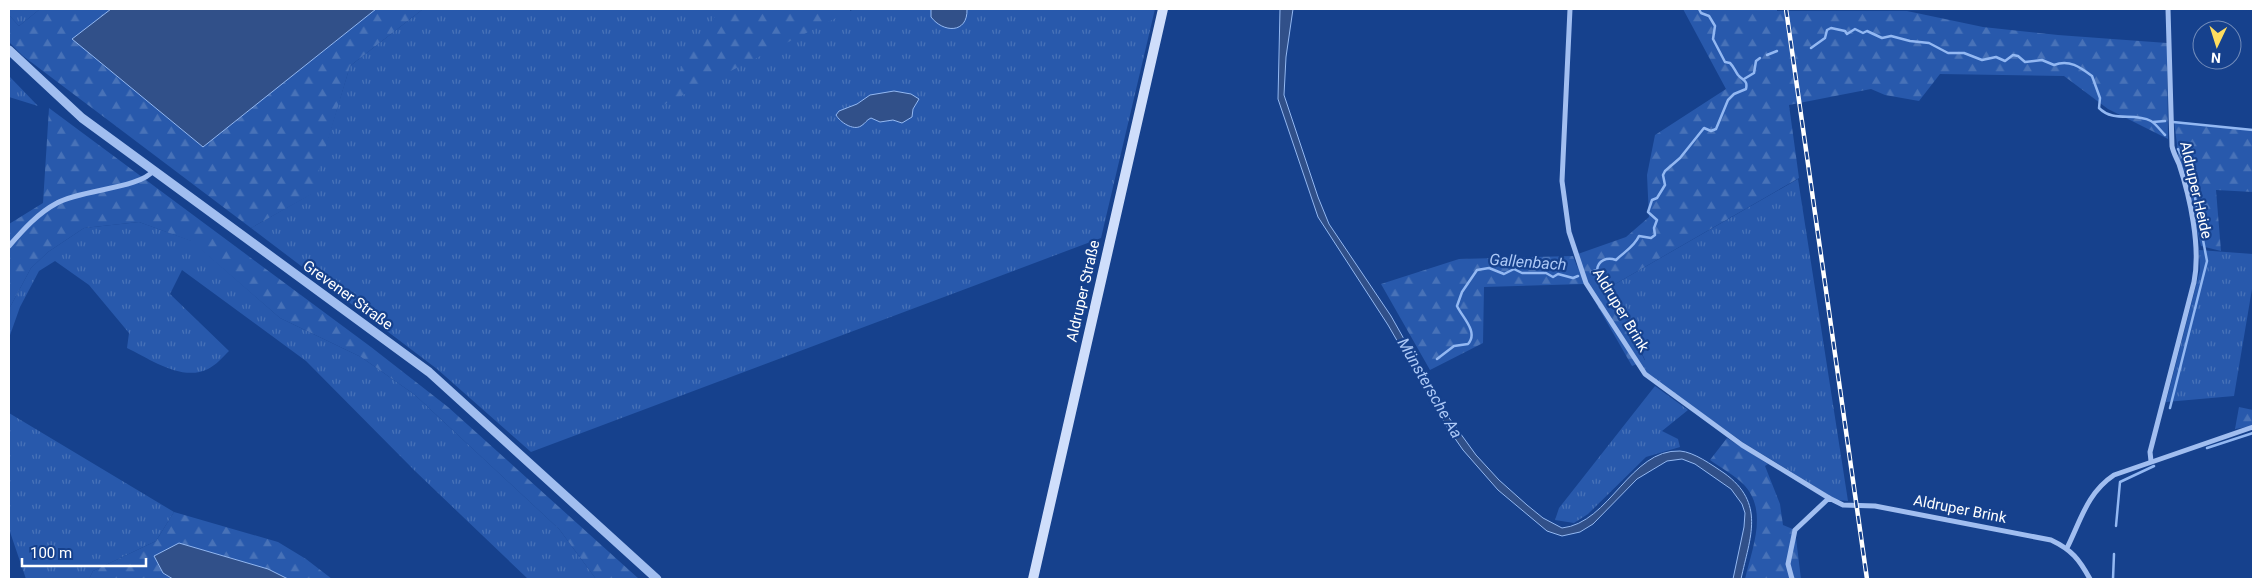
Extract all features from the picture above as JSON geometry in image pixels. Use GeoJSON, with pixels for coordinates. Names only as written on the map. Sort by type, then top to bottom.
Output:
{"type":"FeatureCollection","features":[{"type":"Feature","properties":{"kind":"main road","name":"Aldruper Straße"},"geometry":{"type":"LineString","coordinates":[[1033,579],[1163,9]]}},
{"type":"Feature","properties":{"kind":"street","name":"Aldruper Brink"},"geometry":{"type":"LineString","coordinates":[[1570,9],[1562,180],[1569,232],[1586,283],[1645,374],[1742,445],[1843,505],[1875,506],[2029,534],[2051,540],[2067,548]]}},
{"type":"Feature","properties":{"kind":"street","name":"Aldruper Heide"},"geometry":{"type":"LineString","coordinates":[[2151,461],[2150,452],[2194,282],[2197,260],[2188,200],[2172,146],[2168,9]]}},
{"type":"Feature","properties":{"kind":"street","name":"Grevener Straße"},"geometry":{"type":"LineString","coordinates":[[9,50],[82,118],[428,372],[656,579]]}},
{"type":"Feature","properties":{"kind":"street"},"geometry":{"type":"LineString","coordinates":[[9,246],[32,222],[57,202],[83,193],[136,182],[149,177],[154,170]]}},
{"type":"Feature","properties":{"kind":"street"},"geometry":{"type":"LineString","coordinates":[[2090,579],[2076,556],[2067,548],[2086,505],[2097,488],[2114,475],[2253,427]]}},
{"type":"Feature","properties":{"kind":"street"},"geometry":{"type":"LineString","coordinates":[[1792,579],[1788,564],[1795,530],[1829,498]]}},
{"type":"Feature","properties":{"kind":"green space"},"geometry":{"type":"Polygon","coordinates":[[[9,9],[40,9],[19,26],[9,15],[9,9]]]}},
{"type":"Feature","properties":{"kind":"green space"},"geometry":{"type":"Polygon","coordinates":[[[40,9],[111,9],[73,39],[203,147],[376,9],[423,9],[350,66],[312,194],[251,228],[23,56],[9,42],[9,15],[19,26],[40,9]]]}},
{"type":"Feature","properties":{"kind":"green space"},"geometry":{"type":"Polygon","coordinates":[[[423,9],[850,9],[850,11],[854,9],[1155,9],[1101,238],[531,452],[437,369],[251,228],[311,194],[350,66],[423,9]]]}},
{"type":"Feature","properties":{"kind":"green space"},"geometry":{"type":"Polygon","coordinates":[[[720,9],[850,9],[850,11],[655,109],[720,9]]]}},
{"type":"Feature","properties":{"kind":"green space"},"geometry":{"type":"Polygon","coordinates":[[[1683,9],[1907,11],[1983,27],[2167,43],[2168,139],[2108,109],[2064,76],[1940,74],[1919,101],[1885,95],[1871,89],[1789,105],[1799,178],[1610,287],[1645,361],[1632,366],[1582,279],[1584,284],[1484,287],[1483,343],[1430,370],[1381,284],[1459,259],[1573,256],[1578,269],[1575,255],[1626,237],[1649,217],[1647,175],[1655,135],[1726,89],[1683,9]]]}},
{"type":"Feature","properties":{"kind":"green space"},"geometry":{"type":"Polygon","coordinates":[[[9,76],[38,106],[9,97],[9,76]]]}},
{"type":"Feature","properties":{"kind":"green space"},"geometry":{"type":"Polygon","coordinates":[[[49,108],[371,347],[448,407],[639,579],[596,579],[559,529],[415,395],[361,357],[280,318],[191,241],[139,222],[84,228],[48,252],[31,268],[9,309],[9,224],[43,203],[49,108]]]}},
{"type":"Feature","properties":{"kind":"green space"},"geometry":{"type":"Polygon","coordinates":[[[2174,121],[2253,130],[2253,192],[2216,190],[2221,251],[2201,246],[2179,160],[2174,121]]]}},
{"type":"Feature","properties":{"kind":"green space"},"geometry":{"type":"Polygon","coordinates":[[[1798,179],[1848,501],[1837,500],[1744,443],[1647,374],[1639,363],[1645,360],[1610,287],[1798,179]]]}},
{"type":"Feature","properties":{"kind":"green space"},"geometry":{"type":"Polygon","coordinates":[[[139,222],[192,241],[280,318],[361,357],[415,395],[559,529],[596,579],[528,579],[415,471],[306,361],[182,270],[170,294],[229,351],[208,369],[188,373],[177,371],[166,368],[127,348],[129,333],[89,285],[55,261],[39,271],[20,307],[9,338],[9,309],[31,268],[48,252],[84,228],[139,222]]]}},
{"type":"Feature","properties":{"kind":"green space"},"geometry":{"type":"Polygon","coordinates":[[[2199,250],[2253,254],[2253,283],[2234,396],[2166,402],[2200,270],[2199,250]]]}},
{"type":"Feature","properties":{"kind":"green space"},"geometry":{"type":"Polygon","coordinates":[[[1655,386],[1688,410],[1662,431],[1678,439],[1680,447],[1646,457],[1588,514],[1574,523],[1555,520],[1559,508],[1655,386]]]}},
{"type":"Feature","properties":{"kind":"green space"},"geometry":{"type":"Polygon","coordinates":[[[2239,407],[2253,410],[2253,426],[2235,429],[2239,407]]]}},
{"type":"Feature","properties":{"kind":"green space"},"geometry":{"type":"Polygon","coordinates":[[[9,413],[174,512],[156,541],[93,571],[89,579],[26,579],[9,529],[9,413]]]}},
{"type":"Feature","properties":{"kind":"green space"},"geometry":{"type":"Polygon","coordinates":[[[1727,438],[1768,464],[1765,466],[1780,504],[1783,525],[1795,530],[1801,579],[1745,579],[1756,531],[1756,507],[1752,496],[1745,486],[1733,475],[1710,460],[1727,438]]]}},
{"type":"Feature","properties":{"kind":"green space"},"geometry":{"type":"Polygon","coordinates":[[[174,512],[278,542],[306,559],[332,579],[288,579],[268,569],[179,543],[163,573],[173,579],[89,579],[93,571],[156,541],[174,512]]]}},
{"type":"Feature","properties":{"kind":"water"},"geometry":{"type":"Polygon","coordinates":[[[111,9],[376,9],[203,147],[72,39],[111,9]]]}},
{"type":"Feature","properties":{"kind":"water"},"geometry":{"type":"Polygon","coordinates":[[[931,9],[967,9],[966,17],[959,27],[948,28],[942,26],[931,17],[931,9]]]}},
{"type":"Feature","properties":{"kind":"water","name":"Münstersche Aa"},"geometry":{"type":"Polygon","coordinates":[[[1280,9],[1293,9],[1286,57],[1284,95],[1329,224],[1391,316],[1447,415],[1476,455],[1499,480],[1527,505],[1543,518],[1562,528],[1579,523],[1594,514],[1647,461],[1663,454],[1680,451],[1697,456],[1724,473],[1737,484],[1746,496],[1752,522],[1741,579],[1733,579],[1744,527],[1745,513],[1742,504],[1731,489],[1695,464],[1682,459],[1667,461],[1637,479],[1593,524],[1580,532],[1562,536],[1547,531],[1498,490],[1463,450],[1447,427],[1388,325],[1318,217],[1278,99],[1280,9]]]}},
{"type":"Feature","properties":{"kind":"water"},"geometry":{"type":"Polygon","coordinates":[[[894,91],[911,94],[919,99],[913,109],[912,117],[902,123],[893,120],[880,122],[871,118],[861,126],[851,127],[836,115],[839,111],[857,104],[870,95],[894,91]]]}},
{"type":"Feature","properties":{"kind":"water"},"geometry":{"type":"Polygon","coordinates":[[[179,543],[268,569],[288,579],[173,579],[163,573],[154,556],[179,543]]]}},
{"type":"Feature","properties":{"kind":"waterway","name":"Gallenbach"},"geometry":{"type":"LineString","coordinates":[[1591,272],[1597,270],[1599,264],[1604,260],[1616,260],[1632,246],[1639,236],[1651,238],[1655,235],[1654,228],[1657,220],[1648,212],[1652,200],[1657,198],[1665,185],[1663,175],[1665,171],[1680,158],[1704,128],[1711,131],[1716,129],[1728,100],[1734,94],[1746,89],[1746,82],[1738,75],[1730,63],[1725,62],[1713,39],[1715,26],[1709,16],[1701,13],[1699,9]]}},
{"type":"Feature","properties":{"kind":"waterway"},"geometry":{"type":"LineString","coordinates":[[1811,48],[1825,38],[1827,30],[1831,28],[1845,31],[1847,34],[1855,29],[1863,33],[1867,31],[1882,38],[1891,36],[1929,43],[1948,53],[1964,53],[1982,60],[1996,57],[2005,61],[2013,55],[2018,56],[2025,62],[2042,60],[2054,65],[2069,63],[2092,76],[2100,98],[2099,108],[2111,115],[2144,118],[2151,121],[2165,135]]}},
{"type":"Feature","properties":{"kind":"waterway"},"geometry":{"type":"LineString","coordinates":[[1767,55],[1777,51]]}},
{"type":"Feature","properties":{"kind":"waterway"},"geometry":{"type":"LineString","coordinates":[[1744,79],[1754,73],[1756,61],[1760,58]]}},
{"type":"Feature","properties":{"kind":"waterway"},"geometry":{"type":"LineString","coordinates":[[2153,122],[2165,121]]}},
{"type":"Feature","properties":{"kind":"waterway"},"geometry":{"type":"LineString","coordinates":[[2173,122],[2253,130]]}},
{"type":"Feature","properties":{"kind":"waterway"},"geometry":{"type":"LineString","coordinates":[[2170,408],[2207,261],[2190,171],[2178,149]]}},
{"type":"Feature","properties":{"kind":"waterway","name":"Gallenbach"},"geometry":{"type":"LineString","coordinates":[[1437,359],[1454,346],[1468,344],[1471,339],[1471,330],[1457,306],[1462,292],[1477,270],[1489,268],[1504,274],[1514,269],[1522,273],[1546,273],[1553,277],[1558,274],[1573,278],[1578,276]]}},
{"type":"Feature","properties":{"kind":"waterway"},"geometry":{"type":"LineString","coordinates":[[2207,448],[2253,433]]}},
{"type":"Feature","properties":{"kind":"waterway"},"geometry":{"type":"LineString","coordinates":[[2116,526],[2120,482],[2154,466]]}},
{"type":"Feature","properties":{"kind":"waterway"},"geometry":{"type":"LineString","coordinates":[[2113,579],[2114,554]]}},
{"type":"Feature","properties":{"kind":"railway"},"geometry":{"type":"LineString","coordinates":[[1786,9],[1867,579]]}}]}
